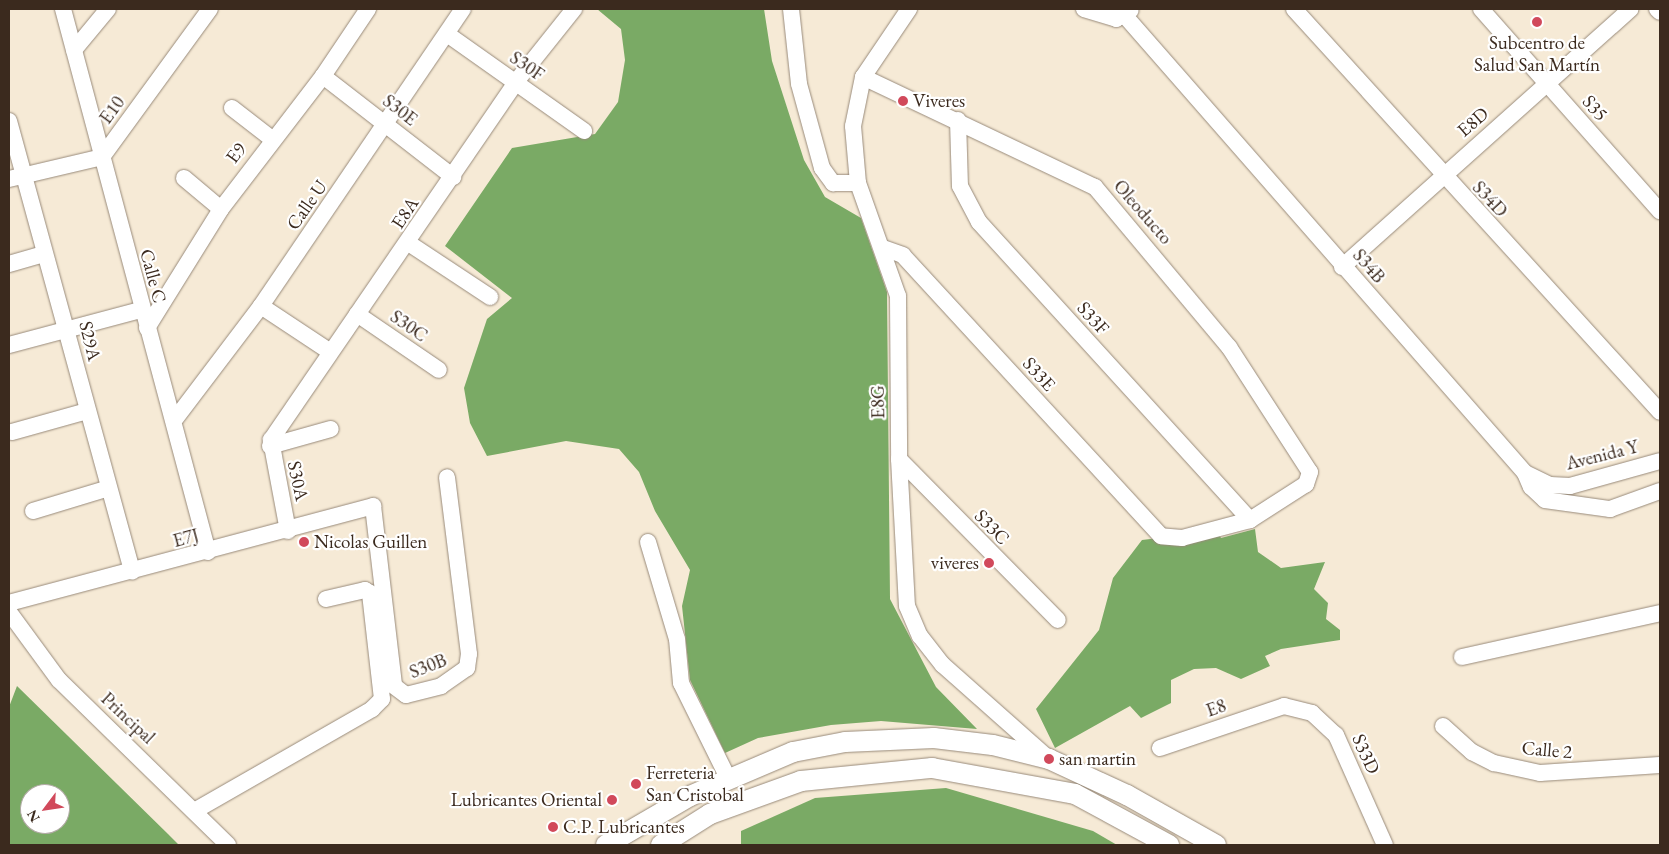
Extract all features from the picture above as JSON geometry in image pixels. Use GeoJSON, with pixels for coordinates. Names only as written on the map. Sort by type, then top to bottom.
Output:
{"type":"FeatureCollection","features":[{"type":"Feature","properties":{"kind":"main road"},"geometry":{"type":"LineString","coordinates":[[606,845],[728,778],[794,752],[845,742],[934,738],[993,745],[1049,759],[1127,795],[1216,845]]}},
{"type":"Feature","properties":{"kind":"main road"},"geometry":{"type":"LineString","coordinates":[[661,845],[710,814],[801,781],[932,768],[1076,794],[1169,845]]}},
{"type":"Feature","properties":{"kind":"street","name":"Calle C"},"geometry":{"type":"LineString","coordinates":[[63,9],[141,310],[176,418],[208,552]]}},
{"type":"Feature","properties":{"kind":"street"},"geometry":{"type":"LineString","coordinates":[[74,50],[108,9]]}},
{"type":"Feature","properties":{"kind":"street","name":"E10"},"geometry":{"type":"LineString","coordinates":[[102,157],[210,9]]}},
{"type":"Feature","properties":{"kind":"street","name":"E9"},"geometry":{"type":"LineString","coordinates":[[147,328],[221,209],[272,139],[323,76],[368,9]]}},
{"type":"Feature","properties":{"kind":"street","name":"Calle U"},"geometry":{"type":"LineString","coordinates":[[176,418],[261,306],[387,125],[463,9]]}},
{"type":"Feature","properties":{"kind":"street","name":"E8A"},"geometry":{"type":"LineString","coordinates":[[271,443],[329,350],[410,244],[452,177],[516,83],[574,9]]}},
{"type":"Feature","properties":{"kind":"street"},"geometry":{"type":"LineString","coordinates":[[791,9],[799,84],[822,168],[833,183],[858,183]]}},
{"type":"Feature","properties":{"kind":"street","name":"E8G"},"geometry":{"type":"LineString","coordinates":[[909,9],[863,77],[853,116],[858,183],[883,248],[900,314],[899,459],[912,621],[943,665],[1049,759]]}},
{"type":"Feature","properties":{"kind":"street"},"geometry":{"type":"LineString","coordinates":[[1084,9],[1111,19],[1126,11]]}},
{"type":"Feature","properties":{"kind":"street","name":"S34D"},"geometry":{"type":"LineString","coordinates":[[1294,9],[1442,176],[1660,412]]}},
{"type":"Feature","properties":{"kind":"street","name":"S35"},"geometry":{"type":"LineString","coordinates":[[1480,9],[1660,211]]}},
{"type":"Feature","properties":{"kind":"street","name":"E8D"},"geometry":{"type":"LineString","coordinates":[[1342,267],[1630,9]]}},
{"type":"Feature","properties":{"kind":"street"},"geometry":{"type":"LineString","coordinates":[[1657,9],[1660,12]]}},
{"type":"Feature","properties":{"kind":"street","name":"S34B"},"geometry":{"type":"LineString","coordinates":[[1126,11],[1342,267],[1525,473],[1531,487],[1545,500],[1610,509],[1660,491]]}},
{"type":"Feature","properties":{"kind":"street","name":"S30F"},"geometry":{"type":"LineString","coordinates":[[446,34],[584,131]]}},
{"type":"Feature","properties":{"kind":"street","name":"S30E"},"geometry":{"type":"LineString","coordinates":[[323,76],[452,177]]}},
{"type":"Feature","properties":{"kind":"street","name":"Oleoducto"},"geometry":{"type":"LineString","coordinates":[[863,77],[958,120],[1095,187],[1228,347],[1310,472],[1296,494],[1250,520]]}},
{"type":"Feature","properties":{"kind":"street"},"geometry":{"type":"LineString","coordinates":[[232,108],[272,139]]}},
{"type":"Feature","properties":{"kind":"street","name":"S33F"},"geometry":{"type":"LineString","coordinates":[[958,120],[960,186],[980,222],[1250,520]]}},
{"type":"Feature","properties":{"kind":"street","name":"S29A"},"geometry":{"type":"LineString","coordinates":[[9,121],[16,177],[45,254],[132,572]]}},
{"type":"Feature","properties":{"kind":"street"},"geometry":{"type":"LineString","coordinates":[[16,177],[102,157]]}},
{"type":"Feature","properties":{"kind":"street"},"geometry":{"type":"LineString","coordinates":[[184,178],[221,209]]}},
{"type":"Feature","properties":{"kind":"street"},"geometry":{"type":"LineString","coordinates":[[410,244],[490,297]]}},
{"type":"Feature","properties":{"kind":"street","name":"S33E"},"geometry":{"type":"LineString","coordinates":[[883,248],[903,255],[1162,536],[1182,538],[1250,520]]}},
{"type":"Feature","properties":{"kind":"street"},"geometry":{"type":"LineString","coordinates":[[9,264],[45,254]]}},
{"type":"Feature","properties":{"kind":"street"},"geometry":{"type":"LineString","coordinates":[[261,306],[329,350]]}},
{"type":"Feature","properties":{"kind":"street"},"geometry":{"type":"LineString","coordinates":[[9,345],[141,310]]}},
{"type":"Feature","properties":{"kind":"street","name":"S30C"},"geometry":{"type":"LineString","coordinates":[[357,314],[439,370]]}},
{"type":"Feature","properties":{"kind":"street"},"geometry":{"type":"LineString","coordinates":[[12,432],[87,411]]}},
{"type":"Feature","properties":{"kind":"street"},"geometry":{"type":"LineString","coordinates":[[271,443],[331,429]]}},
{"type":"Feature","properties":{"kind":"street","name":"S30A"},"geometry":{"type":"LineString","coordinates":[[271,443],[288,531]]}},
{"type":"Feature","properties":{"kind":"street","name":"S33C"},"geometry":{"type":"LineString","coordinates":[[899,459],[1058,620]]}},
{"type":"Feature","properties":{"kind":"street","name":"Avenida Y"},"geometry":{"type":"LineString","coordinates":[[1525,473],[1550,485],[1570,486],[1660,461]]}},
{"type":"Feature","properties":{"kind":"street","name":"S30B"},"geometry":{"type":"LineString","coordinates":[[373,506],[394,686],[406,695],[441,686],[467,668],[469,654],[447,477]]}},
{"type":"Feature","properties":{"kind":"street"},"geometry":{"type":"LineString","coordinates":[[33,511],[109,488]]}},
{"type":"Feature","properties":{"kind":"street","name":"E7J"},"geometry":{"type":"LineString","coordinates":[[9,603],[288,531],[373,506]]}},
{"type":"Feature","properties":{"kind":"street"},"geometry":{"type":"LineString","coordinates":[[648,542],[677,639],[678,674],[728,778]]}},
{"type":"Feature","properties":{"kind":"street"},"geometry":{"type":"LineString","coordinates":[[196,810],[372,709],[382,699],[370,593],[365,590],[326,599]]}},
{"type":"Feature","properties":{"kind":"street","name":"Principal"},"geometry":{"type":"LineString","coordinates":[[9,612],[59,680],[196,810],[228,845]]}},
{"type":"Feature","properties":{"kind":"street"},"geometry":{"type":"LineString","coordinates":[[1462,657],[1660,612]]}},
{"type":"Feature","properties":{"kind":"street","name":"E8"},"geometry":{"type":"LineString","coordinates":[[1160,748],[1284,706]]}},
{"type":"Feature","properties":{"kind":"street","name":"S33D"},"geometry":{"type":"LineString","coordinates":[[1284,706],[1312,713],[1336,735],[1385,845]]}},
{"type":"Feature","properties":{"kind":"street","name":"Calle 2"},"geometry":{"type":"LineString","coordinates":[[1443,726],[1472,752],[1494,763],[1540,773],[1660,765]]}},
{"type":"Feature","properties":{"kind":"green space"},"geometry":{"type":"Polygon","coordinates":[[[597,9],[764,9],[772,61],[804,160],[825,197],[861,218],[887,292],[890,599],[936,687],[977,729],[881,721],[831,725],[758,738],[725,753],[690,680],[682,606],[690,570],[655,511],[639,472],[619,449],[566,441],[487,456],[470,423],[464,388],[487,319],[512,298],[445,246],[512,148],[595,134],[618,102],[625,60],[621,29],[597,9]]]}},
{"type":"Feature","properties":{"kind":"green space"},"geometry":{"type":"Polygon","coordinates":[[[1255,529],[1258,552],[1281,568],[1325,562],[1314,589],[1328,603],[1326,619],[1340,630],[1340,640],[1281,649],[1265,656],[1270,666],[1241,679],[1216,668],[1194,669],[1171,680],[1171,703],[1141,718],[1130,706],[1055,748],[1036,709],[1099,630],[1113,578],[1142,540],[1217,531],[1221,538],[1255,529]]]}},
{"type":"Feature","properties":{"kind":"green space"},"geometry":{"type":"Polygon","coordinates":[[[17,686],[179,845],[9,845],[9,707],[17,686]]]}},
{"type":"Feature","properties":{"kind":"green space"},"geometry":{"type":"Polygon","coordinates":[[[946,788],[1093,831],[1117,845],[741,845],[741,831],[815,798],[946,788]]]}},
{"type":"Feature","properties":{"kind":"place","name":"Subcentro de Salud San Martín"},"geometry":{"type":"Point","coordinates":[1537,22]}},
{"type":"Feature","properties":{"kind":"place","name":"Viveres"},"geometry":{"type":"Point","coordinates":[903,101]}},
{"type":"Feature","properties":{"kind":"place","name":"Nicolas Guillen"},"geometry":{"type":"Point","coordinates":[304,542]}},
{"type":"Feature","properties":{"kind":"place","name":"viveres"},"geometry":{"type":"Point","coordinates":[989,563]}},
{"type":"Feature","properties":{"kind":"place","name":"san martin"},"geometry":{"type":"Point","coordinates":[1049,759]}},
{"type":"Feature","properties":{"kind":"place","name":"Ferreteria San Cristobal"},"geometry":{"type":"Point","coordinates":[636,784]}},
{"type":"Feature","properties":{"kind":"place","name":"Lubricantes Oriental"},"geometry":{"type":"Point","coordinates":[612,800]}},
{"type":"Feature","properties":{"kind":"place","name":"C.P. Lubricantes"},"geometry":{"type":"Point","coordinates":[553,827]}}]}
